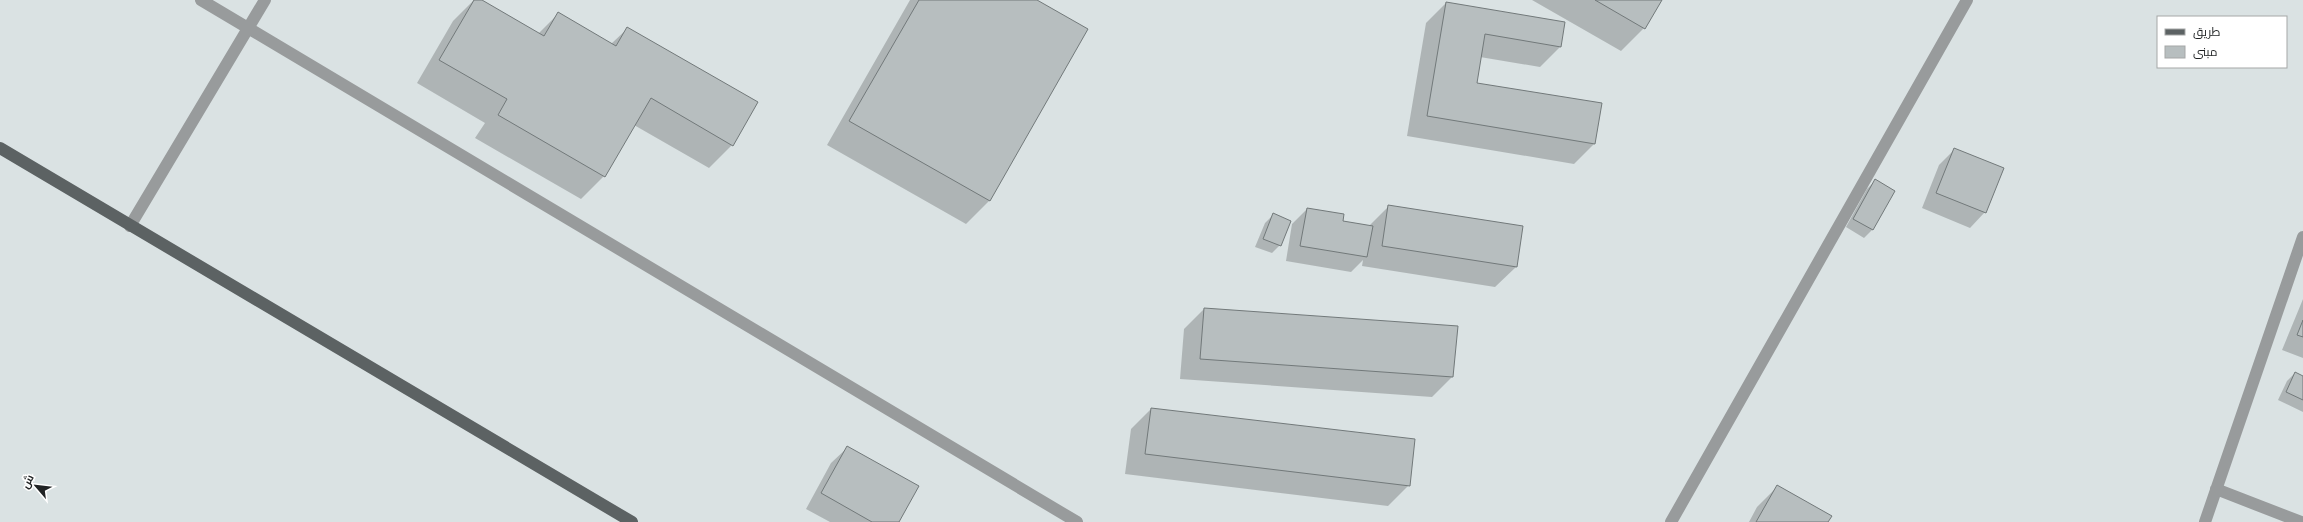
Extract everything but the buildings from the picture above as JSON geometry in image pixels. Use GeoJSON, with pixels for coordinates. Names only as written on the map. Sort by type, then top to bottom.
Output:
{"type":"FeatureCollection","features":[{"type":"Feature","properties":{"kind":"main road"},"geometry":{"type":"LineString","coordinates":[[0,148],[632,522]]}},
{"type":"Feature","properties":{"kind":"street"},"geometry":{"type":"LineString","coordinates":[[201,0],[1077,522]]}},
{"type":"Feature","properties":{"kind":"street"},"geometry":{"type":"LineString","coordinates":[[130,226],[265,0]]}},
{"type":"Feature","properties":{"kind":"street"},"geometry":{"type":"LineString","coordinates":[[1671,522],[1967,0]]}},
{"type":"Feature","properties":{"kind":"street"},"geometry":{"type":"LineString","coordinates":[[2205,522],[2301,251],[2303,237]]}},
{"type":"Feature","properties":{"kind":"street"},"geometry":{"type":"LineString","coordinates":[[2216,489],[2301,522]]}}]}
